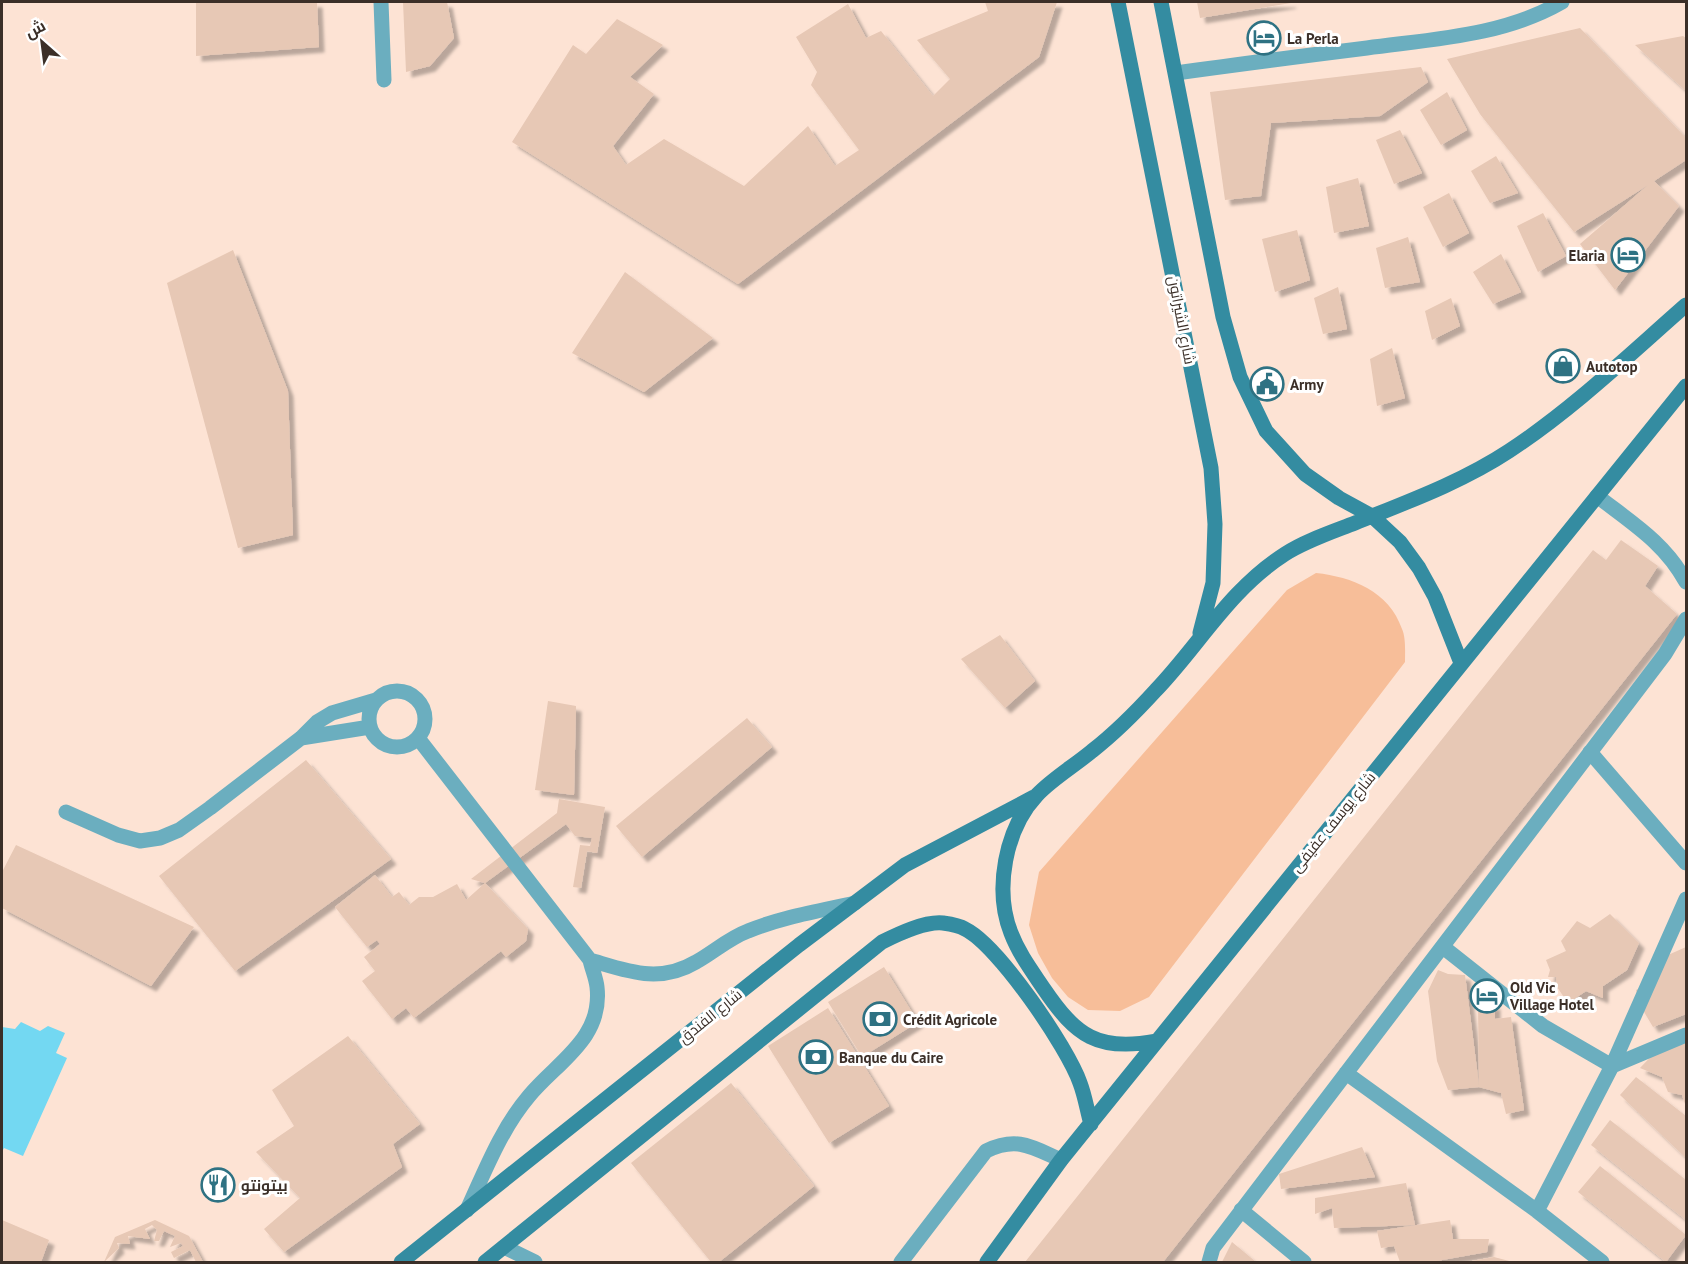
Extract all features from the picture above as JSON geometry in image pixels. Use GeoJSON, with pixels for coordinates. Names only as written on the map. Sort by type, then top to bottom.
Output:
{"type":"FeatureCollection","features":[{"type":"Feature","properties":{"kind":"street"},"geometry":{"type":"LineString","coordinates":[[381,2],[384,80]]}},
{"type":"Feature","properties":{"kind":"street","name":"شارع الشيراتون"},"geometry":{"type":"LineString","coordinates":[[1118,2],[1211,468],[1215,524],[1213,583],[1198,640]]}},
{"type":"Feature","properties":{"kind":"street"},"geometry":{"type":"LineString","coordinates":[[1161,2],[1223,317],[1240,377],[1266,431],[1305,474],[1339,498],[1372,516],[1400,542],[1436,597],[1461,663]]}},
{"type":"Feature","properties":{"kind":"street"},"geometry":{"type":"LineString","coordinates":[[1176,73],[1441,38],[1504,27],[1546,11],[1562,2]]}},
{"type":"Feature","properties":{"kind":"street","name":"شارع الشيراتون"},"geometry":{"type":"LineString","coordinates":[[1156,1041],[1130,1046],[1102,1043],[1078,1031],[1055,1006],[1023,958],[1010,932],[1003,900],[1004,867],[1015,828],[1036,796],[1095,749],[1139,708],[1181,664],[1217,615],[1251,580],[1286,553],[1442,488],[1508,452],[1570,406],[1686,305]]}},
{"type":"Feature","properties":{"kind":"street","name":"شارع يوسف عفيفى"},"geometry":{"type":"LineString","coordinates":[[987,1263],[1061,1160],[1686,386]]}},
{"type":"Feature","properties":{"kind":"street"},"geometry":{"type":"LineString","coordinates":[[1597,496],[1655,542],[1675,562],[1686,582]]}},
{"type":"Feature","properties":{"kind":"street"},"geometry":{"type":"LineString","coordinates":[[1209,1263],[1213,1248],[1241,1210],[1665,654],[1686,619]]}},
{"type":"Feature","properties":{"kind":"street"},"geometry":{"type":"LineString","coordinates":[[66,812],[118,835],[140,841],[159,838],[178,830],[210,808],[302,738],[317,722],[332,713],[376,700],[388,692],[403,691],[416,698],[424,710],[424,724],[418,738],[405,746],[391,746],[378,739],[370,727],[369,713],[376,700]]}},
{"type":"Feature","properties":{"kind":"street"},"geometry":{"type":"LineString","coordinates":[[302,738],[370,727]]}},
{"type":"Feature","properties":{"kind":"street"},"geometry":{"type":"LineString","coordinates":[[418,738],[590,960],[597,987],[597,1008],[592,1025],[583,1041],[528,1096],[500,1140],[467,1210]]}},
{"type":"Feature","properties":{"kind":"street"},"geometry":{"type":"LineString","coordinates":[[1590,752],[1686,863]]}},
{"type":"Feature","properties":{"kind":"street","name":"شارع الفندق"},"geometry":{"type":"LineString","coordinates":[[401,1263],[799,945],[905,865],[1036,796]]}},
{"type":"Feature","properties":{"kind":"street"},"geometry":{"type":"LineString","coordinates":[[1537,1211],[1612,1066],[1686,899]]}},
{"type":"Feature","properties":{"kind":"street"},"geometry":{"type":"LineString","coordinates":[[590,960],[644,975],[668,974],[694,963],[745,932],[777,920],[855,903]]}},
{"type":"Feature","properties":{"kind":"street"},"geometry":{"type":"LineString","coordinates":[[485,1263],[882,942],[908,930],[941,923],[965,929],[997,956],[1063,1049],[1080,1082],[1091,1124]]}},
{"type":"Feature","properties":{"kind":"street"},"geometry":{"type":"LineString","coordinates":[[1443,947],[1543,1026],[1612,1066]]}},
{"type":"Feature","properties":{"kind":"street"},"geometry":{"type":"LineString","coordinates":[[1043,1018],[1055,1006]]}},
{"type":"Feature","properties":{"kind":"street"},"geometry":{"type":"LineString","coordinates":[[1612,1066],[1686,1035]]}},
{"type":"Feature","properties":{"kind":"street"},"geometry":{"type":"LineString","coordinates":[[1346,1073],[1537,1211],[1593,1260]]}},
{"type":"Feature","properties":{"kind":"street"},"geometry":{"type":"LineString","coordinates":[[901,1263],[986,1151],[998,1145],[1025,1143],[1061,1160]]}},
{"type":"Feature","properties":{"kind":"street"},"geometry":{"type":"LineString","coordinates":[[1241,1210],[1304,1263]]}},
{"type":"Feature","properties":{"kind":"street"},"geometry":{"type":"LineString","coordinates":[[504,1247],[535,1263]]}},
{"type":"Feature","properties":{"kind":"shaded area"},"geometry":{"type":"Polygon","coordinates":[[[1316,573],[1356,582],[1368,588],[1388,605],[1396,616],[1403,633],[1405,662],[1149,997],[1120,1011],[1088,1010],[1068,997],[1052,978],[1038,953],[1029,925],[1039,872],[1287,590],[1316,573]]]}},
{"type":"Feature","properties":{"kind":"water"},"geometry":{"type":"Polygon","coordinates":[[[21,1022],[40,1031],[48,1026],[65,1033],[56,1053],[67,1058],[23,1156],[4,1148],[2,1152],[2,1027],[15,1029],[21,1022]]]}},
{"type":"Feature","properties":{"kind":"building"},"geometry":{"type":"Polygon","coordinates":[[[196,2],[317,2],[319,47],[196,56],[196,2]]]}},
{"type":"Feature","properties":{"kind":"building"},"geometry":{"type":"Polygon","coordinates":[[[403,2],[447,2],[454,38],[430,66],[406,72],[403,2]]]}},
{"type":"Feature","properties":{"kind":"building"},"geometry":{"type":"Polygon","coordinates":[[[985,2],[1057,2],[1039,57],[738,284],[512,142],[573,45],[586,54],[617,19],[663,45],[630,77],[654,94],[613,146],[626,165],[664,139],[744,186],[808,126],[835,166],[859,150],[811,85],[817,72],[796,37],[848,4],[866,38],[881,31],[933,96],[950,79],[917,40],[988,11],[985,2]]]}},
{"type":"Feature","properties":{"kind":"building"},"geometry":{"type":"Polygon","coordinates":[[[1197,2],[1291,2],[1291,3],[1200,18],[1197,2]]]}},
{"type":"Feature","properties":{"kind":"building"},"geometry":{"type":"Polygon","coordinates":[[[1580,28],[1686,138],[1686,160],[1654,181],[1679,206],[1615,290],[1580,244],[1648,185],[1574,232],[1480,114],[1447,59],[1580,28]]]}},
{"type":"Feature","properties":{"kind":"building"},"geometry":{"type":"Polygon","coordinates":[[[1683,36],[1686,38],[1686,91],[1635,45],[1683,36]]]}},
{"type":"Feature","properties":{"kind":"building"},"geometry":{"type":"Polygon","coordinates":[[[1421,67],[1428,82],[1380,116],[1271,123],[1261,196],[1225,200],[1210,92],[1421,67]]]}},
{"type":"Feature","properties":{"kind":"building"},"geometry":{"type":"Polygon","coordinates":[[[1447,92],[1467,130],[1441,145],[1420,110],[1447,92]]]}},
{"type":"Feature","properties":{"kind":"building"},"geometry":{"type":"Polygon","coordinates":[[[1400,130],[1422,173],[1394,184],[1376,140],[1400,130]]]}},
{"type":"Feature","properties":{"kind":"building"},"geometry":{"type":"Polygon","coordinates":[[[1496,156],[1518,193],[1490,203],[1471,171],[1496,156]]]}},
{"type":"Feature","properties":{"kind":"building"},"geometry":{"type":"Polygon","coordinates":[[[1358,178],[1369,226],[1334,233],[1326,187],[1358,178]]]}},
{"type":"Feature","properties":{"kind":"building"},"geometry":{"type":"Polygon","coordinates":[[[1449,193],[1469,233],[1443,247],[1423,207],[1449,193]]]}},
{"type":"Feature","properties":{"kind":"building"},"geometry":{"type":"Polygon","coordinates":[[[1543,213],[1566,256],[1538,272],[1517,226],[1543,213]]]}},
{"type":"Feature","properties":{"kind":"building"},"geometry":{"type":"Polygon","coordinates":[[[1297,230],[1310,280],[1275,292],[1262,239],[1297,230]]]}},
{"type":"Feature","properties":{"kind":"building"},"geometry":{"type":"Polygon","coordinates":[[[1408,237],[1420,282],[1385,288],[1376,248],[1408,237]]]}},
{"type":"Feature","properties":{"kind":"building"},"geometry":{"type":"Polygon","coordinates":[[[233,250],[288,391],[293,535],[238,548],[167,283],[233,250]]]}},
{"type":"Feature","properties":{"kind":"building"},"geometry":{"type":"Polygon","coordinates":[[[1501,254],[1521,292],[1493,304],[1473,272],[1501,254]]]}},
{"type":"Feature","properties":{"kind":"building"},"geometry":{"type":"Polygon","coordinates":[[[625,272],[713,338],[644,392],[572,353],[625,272]]]}},
{"type":"Feature","properties":{"kind":"building"},"geometry":{"type":"Polygon","coordinates":[[[1338,287],[1347,329],[1323,334],[1314,298],[1338,287]]]}},
{"type":"Feature","properties":{"kind":"building"},"geometry":{"type":"Polygon","coordinates":[[[1451,298],[1460,326],[1432,340],[1425,311],[1451,298]]]}},
{"type":"Feature","properties":{"kind":"building"},"geometry":{"type":"Polygon","coordinates":[[[1392,348],[1405,398],[1377,406],[1370,359],[1392,348]]]}},
{"type":"Feature","properties":{"kind":"building"},"geometry":{"type":"Polygon","coordinates":[[[1621,540],[1658,566],[1645,586],[1677,614],[1163,1262],[1025,1262],[1593,550],[1606,560],[1621,540]]]}},
{"type":"Feature","properties":{"kind":"building"},"geometry":{"type":"Polygon","coordinates":[[[1000,635],[1035,681],[1005,708],[961,659],[1000,635]]]}},
{"type":"Feature","properties":{"kind":"building"},"geometry":{"type":"Polygon","coordinates":[[[548,701],[576,706],[574,795],[535,790],[548,701]]]}},
{"type":"Feature","properties":{"kind":"building"},"geometry":{"type":"Polygon","coordinates":[[[747,718],[772,747],[642,857],[616,826],[747,718]]]}},
{"type":"Feature","properties":{"kind":"building"},"geometry":{"type":"Polygon","coordinates":[[[306,760],[391,859],[235,971],[159,876],[306,760]]]}},
{"type":"Feature","properties":{"kind":"building"},"geometry":{"type":"Polygon","coordinates":[[[559,799],[605,807],[597,853],[587,851],[581,888],[573,887],[580,845],[590,846],[592,838],[575,836],[566,824],[485,883],[471,879],[557,813],[559,799]]]}},
{"type":"Feature","properties":{"kind":"building"},"geometry":{"type":"Polygon","coordinates":[[[16,845],[194,927],[151,986],[2,908],[2,872],[16,845]]]}},
{"type":"Feature","properties":{"kind":"building"},"geometry":{"type":"Polygon","coordinates":[[[375,875],[392,897],[399,892],[409,905],[419,897],[433,897],[457,884],[466,900],[485,883],[528,929],[526,941],[506,957],[501,951],[414,1018],[406,1008],[392,1019],[362,981],[375,971],[364,957],[380,944],[377,940],[367,947],[335,907],[375,875]]]}},
{"type":"Feature","properties":{"kind":"building"},"geometry":{"type":"Polygon","coordinates":[[[1610,914],[1639,943],[1627,970],[1603,986],[1603,998],[1586,991],[1568,1003],[1557,987],[1556,977],[1548,977],[1550,970],[1546,960],[1566,951],[1561,941],[1577,921],[1590,928],[1610,914]]]}},
{"type":"Feature","properties":{"kind":"building"},"geometry":{"type":"Polygon","coordinates":[[[1686,947],[1686,1014],[1653,1027],[1640,1005],[1636,990],[1654,982],[1650,963],[1686,947]]]}},
{"type":"Feature","properties":{"kind":"building"},"geometry":{"type":"Polygon","coordinates":[[[884,967],[918,1022],[862,1057],[828,1002],[884,967]]]}},
{"type":"Feature","properties":{"kind":"building"},"geometry":{"type":"Polygon","coordinates":[[[1438,970],[1448,974],[1465,975],[1479,1085],[1478,1005],[1495,1004],[1495,1019],[1511,1017],[1524,1110],[1506,1114],[1501,1093],[1479,1087],[1448,1090],[1437,1061],[1428,991],[1438,970]]]}},
{"type":"Feature","properties":{"kind":"building"},"geometry":{"type":"Polygon","coordinates":[[[828,1008],[889,1106],[829,1143],[768,1046],[828,1008]]]}},
{"type":"Feature","properties":{"kind":"building"},"geometry":{"type":"Polygon","coordinates":[[[348,1036],[420,1124],[393,1144],[402,1167],[284,1252],[264,1229],[300,1198],[256,1152],[294,1126],[272,1090],[348,1036]]]}},
{"type":"Feature","properties":{"kind":"building"},"geometry":{"type":"Polygon","coordinates":[[[1686,1041],[1686,1107],[1682,1095],[1668,1092],[1662,1077],[1640,1068],[1662,1045],[1686,1041]]]}},
{"type":"Feature","properties":{"kind":"building"},"geometry":{"type":"Polygon","coordinates":[[[1636,1077],[1686,1116],[1686,1158],[1620,1095],[1636,1077]]]}},
{"type":"Feature","properties":{"kind":"building"},"geometry":{"type":"Polygon","coordinates":[[[731,1083],[814,1186],[719,1262],[711,1262],[631,1163],[731,1083]]]}},
{"type":"Feature","properties":{"kind":"building"},"geometry":{"type":"Polygon","coordinates":[[[1610,1120],[1686,1180],[1686,1220],[1591,1145],[1610,1120]]]}},
{"type":"Feature","properties":{"kind":"building"},"geometry":{"type":"Polygon","coordinates":[[[1362,1147],[1375,1177],[1281,1189],[1279,1174],[1362,1147]]]}},
{"type":"Feature","properties":{"kind":"building"},"geometry":{"type":"Polygon","coordinates":[[[1600,1166],[1686,1235],[1666,1262],[1578,1192],[1600,1166]]]}},
{"type":"Feature","properties":{"kind":"building"},"geometry":{"type":"Polygon","coordinates":[[[1406,1183],[1415,1225],[1334,1228],[1332,1208],[1315,1214],[1315,1198],[1406,1183]]]}},
{"type":"Feature","properties":{"kind":"building"},"geometry":{"type":"Polygon","coordinates":[[[2,1220],[49,1240],[41,1262],[2,1262],[2,1220]]]}},
{"type":"Feature","properties":{"kind":"building"},"geometry":{"type":"Polygon","coordinates":[[[155,1220],[189,1236],[203,1262],[196,1262],[190,1250],[174,1258],[171,1252],[183,1246],[181,1243],[170,1247],[175,1236],[164,1231],[159,1241],[154,1241],[157,1230],[152,1225],[145,1229],[150,1239],[128,1236],[130,1244],[117,1243],[119,1248],[104,1262],[115,1237],[155,1220]]]}},
{"type":"Feature","properties":{"kind":"building"},"geometry":{"type":"Polygon","coordinates":[[[1450,1220],[1453,1239],[1489,1239],[1487,1252],[1431,1262],[1400,1262],[1394,1246],[1381,1248],[1377,1231],[1450,1220]]]}},
{"type":"Feature","properties":{"kind":"building"},"geometry":{"type":"Polygon","coordinates":[[[1232,1242],[1256,1262],[1222,1262],[1232,1242]]]}},
{"type":"Feature","properties":{"kind":"building"},"geometry":{"type":"Polygon","coordinates":[[[1494,1257],[1513,1262],[1472,1262],[1472,1261],[1494,1257]]]}},
{"type":"Feature","properties":{"kind":"place","name":"La Perla"},"geometry":{"type":"Point","coordinates":[1264,38]}},
{"type":"Feature","properties":{"kind":"place","name":"Elaria"},"geometry":{"type":"Point","coordinates":[1628,255]}},
{"type":"Feature","properties":{"kind":"place","name":"Autotop"},"geometry":{"type":"Point","coordinates":[1563,366]}},
{"type":"Feature","properties":{"kind":"place","name":"Army"},"geometry":{"type":"Point","coordinates":[1267,384]}},
{"type":"Feature","properties":{"kind":"place","name":"Old Vic Village Hotel"},"geometry":{"type":"Point","coordinates":[1487,996]}},
{"type":"Feature","properties":{"kind":"place","name":"Crédit Agricole"},"geometry":{"type":"Point","coordinates":[880,1019]}},
{"type":"Feature","properties":{"kind":"place","name":"Banque du Caire"},"geometry":{"type":"Point","coordinates":[816,1057]}},
{"type":"Feature","properties":{"kind":"place","name":"بيتونتو"},"geometry":{"type":"Point","coordinates":[218,1185]}}]}
